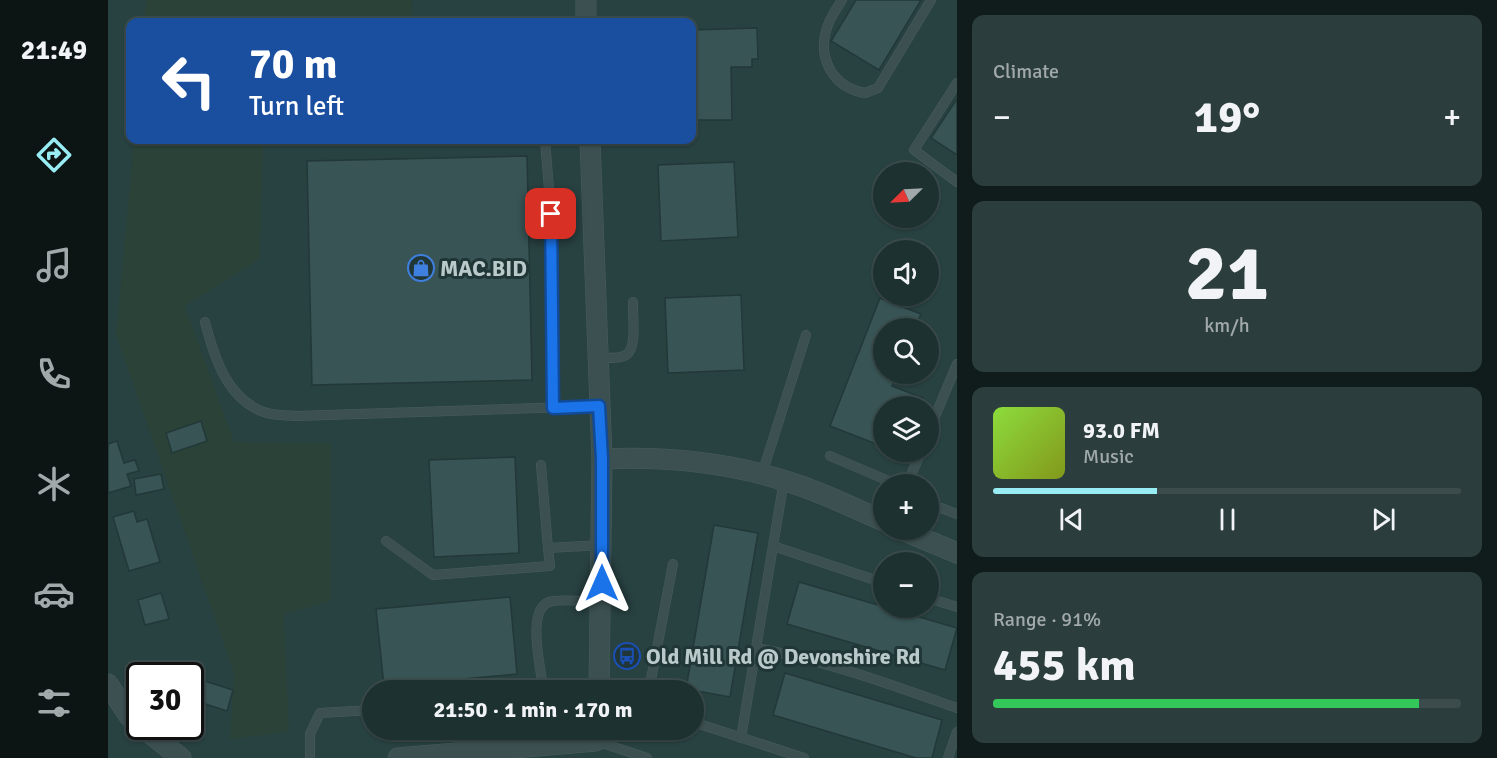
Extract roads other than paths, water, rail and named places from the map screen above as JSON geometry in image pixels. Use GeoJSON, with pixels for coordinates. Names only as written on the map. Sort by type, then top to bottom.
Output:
{"type":"FeatureCollection","features":[{"type":"Feature","properties":{"kind":"street"},"geometry":{"type":"LineString","coordinates":[[586,0],[586,18]]}},
{"type":"Feature","properties":{"kind":"street"},"geometry":{"type":"LineString","coordinates":[[590,144],[602,459],[599,680]]}},
{"type":"Feature","properties":{"kind":"street"},"geometry":{"type":"LineString","coordinates":[[602,459],[670,458],[762,474],[837,500],[873,516]]}},
{"type":"Feature","properties":{"kind":"street"},"geometry":{"type":"LineString","coordinates":[[926,540],[957,553]]}},
{"type":"Feature","properties":{"kind":"street"},"geometry":{"type":"LineString","coordinates":[[108,684],[126,711]]}},
{"type":"Feature","properties":{"kind":"street"},"geometry":{"type":"LineString","coordinates":[[159,740],[181,758]]}},
{"type":"Feature","properties":{"kind":"street"},"geometry":{"type":"LineString","coordinates":[[398,758],[461,752],[562,751],[596,743]]}},
{"type":"Feature","properties":{"kind":"lane"},"geometry":{"type":"LineString","coordinates":[[842,0],[828,24],[823,48],[828,69],[841,84],[865,93],[878,88],[931,0]]}},
{"type":"Feature","properties":{"kind":"lane"},"geometry":{"type":"LineString","coordinates":[[957,83],[914,150],[957,182]]}},
{"type":"Feature","properties":{"kind":"lane"},"geometry":{"type":"LineString","coordinates":[[545,144],[551,214],[553,408]]}},
{"type":"Feature","properties":{"kind":"lane"},"geometry":{"type":"LineString","coordinates":[[597,358],[624,356],[630,352],[633,302]]}},
{"type":"Feature","properties":{"kind":"lane"},"geometry":{"type":"LineString","coordinates":[[205,322],[210,341],[228,384],[246,404],[266,413],[297,416],[599,406]]}},
{"type":"Feature","properties":{"kind":"lane"},"geometry":{"type":"LineString","coordinates":[[762,474],[806,335]]}},
{"type":"Feature","properties":{"kind":"lane"},"geometry":{"type":"LineString","coordinates":[[939,407],[957,364]]}},
{"type":"Feature","properties":{"kind":"lane"},"geometry":{"type":"LineString","coordinates":[[830,456],[873,474]]}},
{"type":"Feature","properties":{"kind":"lane"},"geometry":{"type":"LineString","coordinates":[[386,541],[433,575],[550,566],[541,465]]}},
{"type":"Feature","properties":{"kind":"lane"},"geometry":{"type":"LineString","coordinates":[[741,738],[784,480]]}},
{"type":"Feature","properties":{"kind":"lane"},"geometry":{"type":"LineString","coordinates":[[941,508],[957,514]]}},
{"type":"Feature","properties":{"kind":"lane"},"geometry":{"type":"LineString","coordinates":[[548,548],[602,545]]}},
{"type":"Feature","properties":{"kind":"lane"},"geometry":{"type":"LineString","coordinates":[[773,546],[873,579]]}},
{"type":"Feature","properties":{"kind":"lane"},"geometry":{"type":"LineString","coordinates":[[651,680],[673,564]]}},
{"type":"Feature","properties":{"kind":"lane"},"geometry":{"type":"LineString","coordinates":[[939,601],[957,607]]}},
{"type":"Feature","properties":{"kind":"lane"},"geometry":{"type":"LineString","coordinates":[[542,680],[536,619],[540,609],[550,602],[602,602]]}},
{"type":"Feature","properties":{"kind":"lane"},"geometry":{"type":"LineString","coordinates":[[756,648],[779,652],[878,681],[957,708]]}},
{"type":"Feature","properties":{"kind":"lane"},"geometry":{"type":"LineString","coordinates":[[309,758],[310,734],[320,713],[362,711]]}},
{"type":"Feature","properties":{"kind":"lane"},"geometry":{"type":"LineString","coordinates":[[704,726],[804,758]]}},
{"type":"Feature","properties":{"kind":"lane"},"geometry":{"type":"LineString","coordinates":[[948,758],[957,732]]}},
{"type":"Feature","properties":{"kind":"lane"},"geometry":{"type":"LineString","coordinates":[[460,740],[461,752]]}},
{"type":"Feature","properties":{"kind":"lane"},"geometry":{"type":"LineString","coordinates":[[596,743],[647,758]]}},
{"type":"Feature","properties":{"kind":"place","name":"MAC.BID"},"geometry":{"type":"Point","coordinates":[421,268]}},
{"type":"Feature","properties":{"kind":"place","name":"Old Mill Rd @ Devonshire Rd"},"geometry":{"type":"Point","coordinates":[627,656]}}]}
